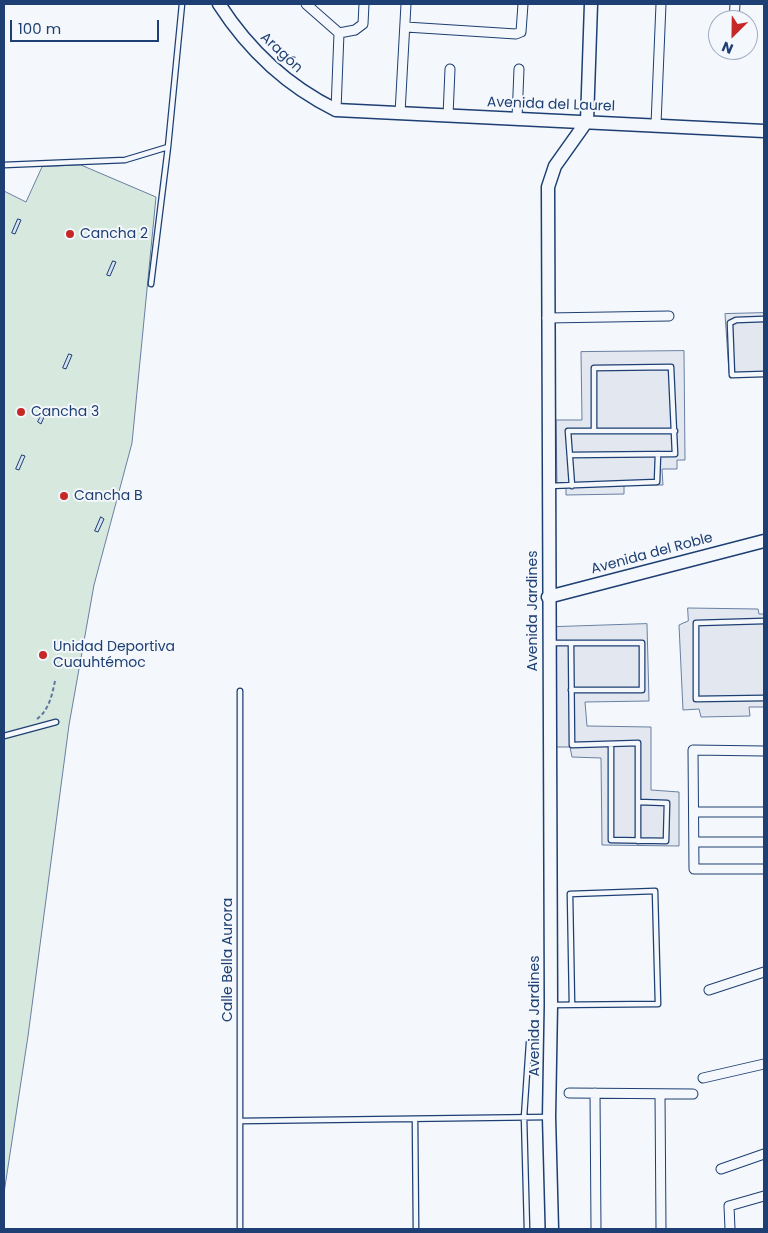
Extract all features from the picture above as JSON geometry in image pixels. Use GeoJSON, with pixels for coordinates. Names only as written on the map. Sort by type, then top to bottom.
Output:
{"type":"FeatureCollection","features":[{"type":"Feature","properties":{"kind":"street","name":"Aragón"},"geometry":{"type":"LineString","coordinates":[[219,4],[258,54],[309,97],[336,110]]}},
{"type":"Feature","properties":{"kind":"street"},"geometry":{"type":"LineString","coordinates":[[306,4],[338,33],[336,110]]}},
{"type":"Feature","properties":{"kind":"street"},"geometry":{"type":"LineString","coordinates":[[338,33],[355,30],[363,24],[364,4]]}},
{"type":"Feature","properties":{"kind":"street"},"geometry":{"type":"LineString","coordinates":[[400,113],[406,4]]}},
{"type":"Feature","properties":{"kind":"street"},"geometry":{"type":"LineString","coordinates":[[406,27],[516,34],[521,32],[523,28],[523,4]]}},
{"type":"Feature","properties":{"kind":"street"},"geometry":{"type":"LineString","coordinates":[[587,121],[591,4]]}},
{"type":"Feature","properties":{"kind":"street"},"geometry":{"type":"LineString","coordinates":[[656,124],[662,4]]}},
{"type":"Feature","properties":{"kind":"street"},"geometry":{"type":"LineString","coordinates":[[448,116],[450,69]]}},
{"type":"Feature","properties":{"kind":"street"},"geometry":{"type":"LineString","coordinates":[[517,118],[519,69]]}},
{"type":"Feature","properties":{"kind":"street","name":"Avenida del Laurel"},"geometry":{"type":"LineString","coordinates":[[336,110],[656,124],[764,131]]}},
{"type":"Feature","properties":{"kind":"street","name":"Avenida Jardines"},"geometry":{"type":"LineString","coordinates":[[552,1229],[549,1117],[551,1005],[548,597],[548,187],[555,166],[587,121]]}},
{"type":"Feature","properties":{"kind":"street"},"geometry":{"type":"LineString","coordinates":[[547,318],[669,316]]}},
{"type":"Feature","properties":{"kind":"street","name":"Avenida del Roble"},"geometry":{"type":"LineString","coordinates":[[548,597],[764,541]]}},
{"type":"Feature","properties":{"kind":"street"},"geometry":{"type":"LineString","coordinates":[[764,751],[694,750],[694,869],[764,869]]}},
{"type":"Feature","properties":{"kind":"street"},"geometry":{"type":"LineString","coordinates":[[694,812],[764,812]]}},
{"type":"Feature","properties":{"kind":"street"},"geometry":{"type":"LineString","coordinates":[[694,842],[764,842]]}},
{"type":"Feature","properties":{"kind":"street"},"geometry":{"type":"LineString","coordinates":[[709,990],[764,972]]}},
{"type":"Feature","properties":{"kind":"street"},"geometry":{"type":"LineString","coordinates":[[703,1078],[764,1064]]}},
{"type":"Feature","properties":{"kind":"street"},"geometry":{"type":"LineString","coordinates":[[569,1093],[693,1094]]}},
{"type":"Feature","properties":{"kind":"street"},"geometry":{"type":"LineString","coordinates":[[595,1093],[596,1229]]}},
{"type":"Feature","properties":{"kind":"street"},"geometry":{"type":"LineString","coordinates":[[660,1094],[661,1229]]}},
{"type":"Feature","properties":{"kind":"street"},"geometry":{"type":"LineString","coordinates":[[722,1169],[764,1154]]}},
{"type":"Feature","properties":{"kind":"street"},"geometry":{"type":"LineString","coordinates":[[730,1229],[729,1206],[764,1196]]}},
{"type":"Feature","properties":{"kind":"lane"},"geometry":{"type":"LineString","coordinates":[[151,284],[168,147],[182,4]]}},
{"type":"Feature","properties":{"kind":"lane"},"geometry":{"type":"LineString","coordinates":[[4,165],[124,160],[168,147]]}},
{"type":"Feature","properties":{"kind":"lane"},"geometry":{"type":"LineString","coordinates":[[764,319],[736,320],[730,323],[732,375],[764,374]]}},
{"type":"Feature","properties":{"kind":"lane"},"geometry":{"type":"LineString","coordinates":[[570,455],[675,454],[671,367],[594,368],[594,431]]}},
{"type":"Feature","properties":{"kind":"lane"},"geometry":{"type":"LineString","coordinates":[[572,486],[568,431],[675,431]]}},
{"type":"Feature","properties":{"kind":"lane"},"geometry":{"type":"LineString","coordinates":[[548,486],[657,482],[658,454]]}},
{"type":"Feature","properties":{"kind":"lane"},"geometry":{"type":"LineString","coordinates":[[764,621],[696,623],[694,644],[696,699],[764,698]]}},
{"type":"Feature","properties":{"kind":"lane"},"geometry":{"type":"LineString","coordinates":[[549,643],[642,643],[642,690],[571,690]]}},
{"type":"Feature","properties":{"kind":"lane"},"geometry":{"type":"LineString","coordinates":[[571,643],[572,744],[638,743],[638,841]]}},
{"type":"Feature","properties":{"kind":"lane","name":"Calle Bella Aurora"},"geometry":{"type":"LineString","coordinates":[[240,692],[240,1229]]}},
{"type":"Feature","properties":{"kind":"lane"},"geometry":{"type":"LineString","coordinates":[[4,736],[56,722]]}},
{"type":"Feature","properties":{"kind":"lane"},"geometry":{"type":"LineString","coordinates":[[611,744],[611,840],[666,841],[667,803],[639,802]]}},
{"type":"Feature","properties":{"kind":"lane"},"geometry":{"type":"LineString","coordinates":[[551,1005],[572,1005],[658,1004],[655,891],[570,894],[572,1005]]}},
{"type":"Feature","properties":{"kind":"lane"},"geometry":{"type":"LineString","coordinates":[[526,1229],[524,1116],[528,1043]]}},
{"type":"Feature","properties":{"kind":"lane"},"geometry":{"type":"LineString","coordinates":[[240,1122],[549,1117]]}},
{"type":"Feature","properties":{"kind":"lane"},"geometry":{"type":"LineString","coordinates":[[415,1119],[416,1229]]}},
{"type":"Feature","properties":{"kind":"path"},"geometry":{"type":"LineString","coordinates":[[36,720],[42,715],[51,700],[55,681]]}},
{"type":"Feature","properties":{"kind":"shaded area","name":"Unidad Deportiva Cuauhtémoc"},"geometry":{"type":"Polygon","coordinates":[[[81,165],[156,197],[132,443],[94,585],[69,725],[28,1036],[4,1193],[4,191],[26,202],[42,167],[81,165]]]}},
{"type":"Feature","properties":{"kind":"shaded area"},"geometry":{"type":"Polygon","coordinates":[[[764,313],[764,372],[729,373],[725,314],[764,313]]]}},
{"type":"Feature","properties":{"kind":"shaded area"},"geometry":{"type":"Polygon","coordinates":[[[684,351],[685,460],[677,460],[677,469],[662,469],[663,485],[624,485],[624,494],[566,495],[566,487],[557,487],[556,420],[582,420],[581,352],[684,351]]]}},
{"type":"Feature","properties":{"kind":"shaded area"},"geometry":{"type":"Polygon","coordinates":[[[688,608],[758,609],[759,614],[764,614],[764,707],[749,707],[750,716],[701,717],[699,709],[683,710],[679,625],[688,621],[688,608]]]}},
{"type":"Feature","properties":{"kind":"shaded area"},"geometry":{"type":"Polygon","coordinates":[[[647,624],[649,701],[585,702],[587,726],[651,727],[651,790],[679,792],[679,846],[602,845],[601,758],[572,757],[570,747],[556,747],[556,627],[647,624]]]}},
{"type":"Feature","properties":{"kind":"building"},"geometry":{"type":"Polygon","coordinates":[[[18,219],[21,220],[15,234],[12,233],[18,219]]]}},
{"type":"Feature","properties":{"kind":"building"},"geometry":{"type":"Polygon","coordinates":[[[113,261],[116,262],[110,276],[107,275],[113,261]]]}},
{"type":"Feature","properties":{"kind":"building"},"geometry":{"type":"Polygon","coordinates":[[[69,354],[72,355],[66,369],[63,368],[69,354]]]}},
{"type":"Feature","properties":{"kind":"building"},"geometry":{"type":"Polygon","coordinates":[[[44,409],[47,410],[41,424],[38,422],[44,409]]]}},
{"type":"Feature","properties":{"kind":"building"},"geometry":{"type":"Polygon","coordinates":[[[22,455],[25,456],[19,470],[16,469],[22,455]]]}},
{"type":"Feature","properties":{"kind":"building"},"geometry":{"type":"Polygon","coordinates":[[[101,517],[104,519],[98,532],[95,531],[101,517]]]}},
{"type":"Feature","properties":{"kind":"place","name":"Cancha 2"},"geometry":{"type":"Point","coordinates":[70,234]}},
{"type":"Feature","properties":{"kind":"place","name":"Cancha 3"},"geometry":{"type":"Point","coordinates":[21,412]}},
{"type":"Feature","properties":{"kind":"place","name":"Cancha B"},"geometry":{"type":"Point","coordinates":[64,496]}},
{"type":"Feature","properties":{"kind":"place","name":"Unidad Deportiva Cuauhtémoc"},"geometry":{"type":"Point","coordinates":[43,655]}}]}
